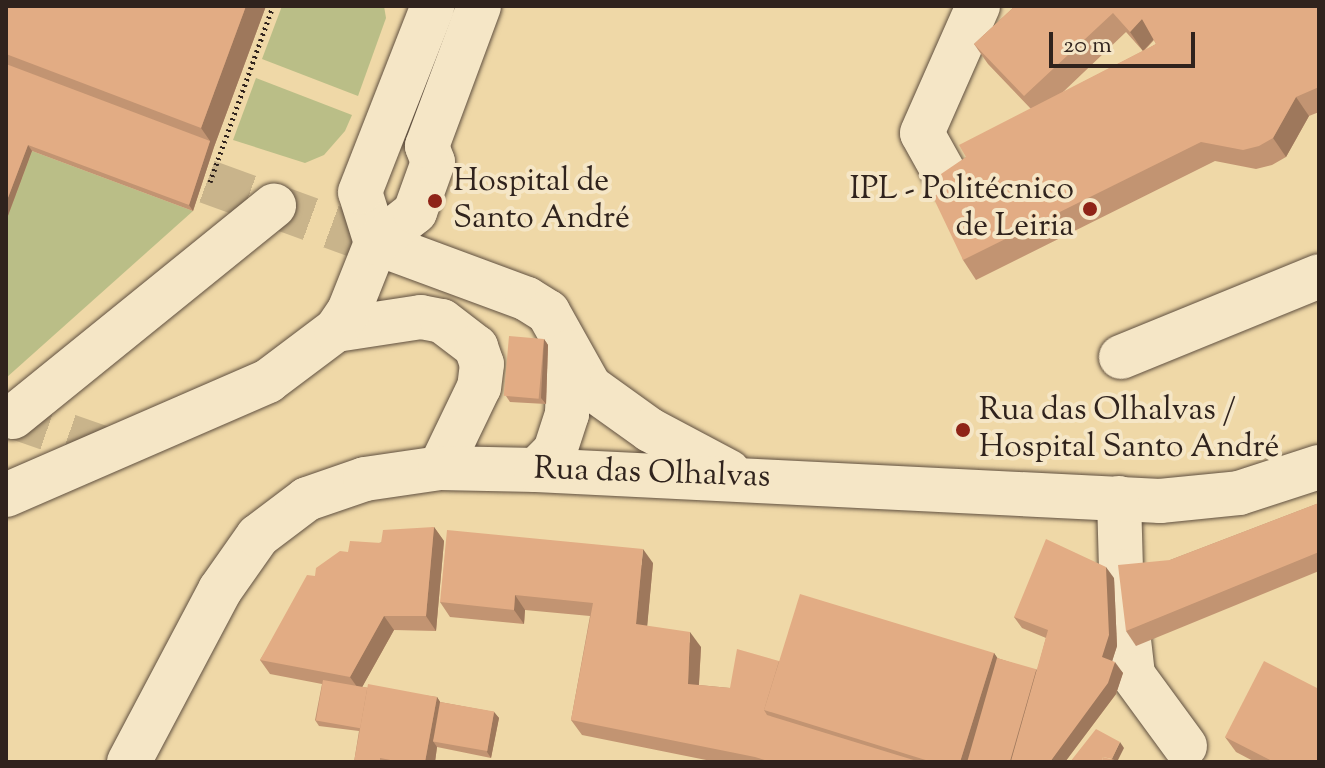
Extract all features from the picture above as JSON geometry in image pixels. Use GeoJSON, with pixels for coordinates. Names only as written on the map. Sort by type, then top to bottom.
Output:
{"type":"FeatureCollection","features":[{"type":"Feature","properties":{"kind":"street"},"geometry":{"type":"LineString","coordinates":[[376,243],[360,192],[433,6]]}},
{"type":"Feature","properties":{"kind":"street"},"geometry":{"type":"LineString","coordinates":[[6,495],[268,381],[336,330],[349,311],[376,243],[415,212],[433,162],[427,146],[479,6]]}},
{"type":"Feature","properties":{"kind":"street"},"geometry":{"type":"LineString","coordinates":[[433,162],[446,156],[502,6]]}},
{"type":"Feature","properties":{"kind":"street"},"geometry":{"type":"LineString","coordinates":[[947,178],[922,133],[978,6]]}},
{"type":"Feature","properties":{"kind":"street"},"geometry":{"type":"LineString","coordinates":[[13,417],[274,206]]}},
{"type":"Feature","properties":{"kind":"street"},"geometry":{"type":"LineString","coordinates":[[376,243],[527,299],[548,312],[590,387],[650,430],[738,477]]}},
{"type":"Feature","properties":{"kind":"street"},"geometry":{"type":"LineString","coordinates":[[1121,357],[1319,276]]}},
{"type":"Feature","properties":{"kind":"street"},"geometry":{"type":"LineString","coordinates":[[336,330],[421,317],[452,327],[476,347],[482,364],[479,387],[440,468]]}},
{"type":"Feature","properties":{"kind":"street"},"geometry":{"type":"LineString","coordinates":[[536,470],[555,451],[564,424],[569,352]]}},
{"type":"Feature","properties":{"kind":"street","name":"Rua das Olhalvas"},"geometry":{"type":"LineString","coordinates":[[129,762],[220,590],[268,526],[337,486],[399,471],[440,468],[738,477],[1203,500],[1319,467]]}},
{"type":"Feature","properties":{"kind":"street"},"geometry":{"type":"LineString","coordinates":[[1119,498],[1121,571],[1133,675],[1185,746]]}},
{"type":"Feature","properties":{"kind":"path"},"geometry":{"type":"LineString","coordinates":[[210,182],[273,6]]}},
{"type":"Feature","properties":{"kind":"green space"},"geometry":{"type":"Polygon","coordinates":[[[282,6],[384,6],[386,18],[358,96],[262,59],[282,6]]]}},
{"type":"Feature","properties":{"kind":"green space"},"geometry":{"type":"Polygon","coordinates":[[[256,78],[352,115],[345,131],[324,155],[305,163],[233,140],[256,78]]]}},
{"type":"Feature","properties":{"kind":"green space"},"geometry":{"type":"Polygon","coordinates":[[[32,151],[193,211],[6,378],[6,220],[32,151]]]}},
{"type":"Feature","properties":{"kind":"building"},"geometry":{"type":"Polygon","coordinates":[[[6,6],[246,6],[201,128],[6,54],[6,6]]]}},
{"type":"Feature","properties":{"kind":"building"},"geometry":{"type":"Polygon","coordinates":[[[1015,6],[1319,6],[1319,87],[1296,97],[1273,138],[1259,146],[1243,150],[1201,142],[963,260],[933,197],[945,189],[941,174],[966,157],[959,145],[1156,44],[1142,19],[1130,32],[1113,13],[1024,96],[974,44],[1015,6]]]}},
{"type":"Feature","properties":{"kind":"building"},"geometry":{"type":"Polygon","coordinates":[[[6,64],[210,141],[189,205],[28,145],[6,203],[6,64]]]}},
{"type":"Feature","properties":{"kind":"building"},"geometry":{"type":"Polygon","coordinates":[[[509,336],[544,339],[539,399],[504,396],[509,336]]]}},
{"type":"Feature","properties":{"kind":"building"},"geometry":{"type":"Polygon","coordinates":[[[1319,503],[1319,552],[1126,631],[1118,565],[1170,560],[1319,503]]]}},
{"type":"Feature","properties":{"kind":"building"},"geometry":{"type":"Polygon","coordinates":[[[434,527],[426,616],[384,616],[350,677],[260,660],[307,575],[315,576],[316,568],[340,551],[348,552],[350,541],[381,543],[383,530],[434,527]]]}},
{"type":"Feature","properties":{"kind":"building"},"geometry":{"type":"Polygon","coordinates":[[[447,530],[643,549],[636,624],[690,632],[688,684],[730,688],[737,649],[779,661],[764,710],[767,715],[920,762],[771,762],[571,720],[593,603],[515,595],[514,610],[440,602],[447,530]]]}},
{"type":"Feature","properties":{"kind":"building"},"geometry":{"type":"Polygon","coordinates":[[[1046,539],[1106,567],[1109,635],[1102,657],[1115,662],[1108,683],[1050,762],[1013,762],[1048,630],[1014,617],[1046,539]]]}},
{"type":"Feature","properties":{"kind":"building"},"geometry":{"type":"Polygon","coordinates":[[[800,594],[994,653],[960,762],[932,762],[764,710],[800,594]]]}},
{"type":"Feature","properties":{"kind":"building"},"geometry":{"type":"Polygon","coordinates":[[[997,658],[1036,669],[1010,762],[967,762],[997,658]]]}},
{"type":"Feature","properties":{"kind":"building"},"geometry":{"type":"Polygon","coordinates":[[[1264,661],[1319,689],[1319,762],[1274,762],[1225,737],[1264,661]]]}},
{"type":"Feature","properties":{"kind":"building"},"geometry":{"type":"Polygon","coordinates":[[[323,680],[367,688],[360,728],[316,720],[323,680]]]}},
{"type":"Feature","properties":{"kind":"building"},"geometry":{"type":"Polygon","coordinates":[[[368,684],[437,697],[425,762],[380,758],[380,762],[354,762],[368,684]]]}},
{"type":"Feature","properties":{"kind":"building"},"geometry":{"type":"Polygon","coordinates":[[[440,702],[494,712],[487,751],[433,741],[440,702]]]}},
{"type":"Feature","properties":{"kind":"building"},"geometry":{"type":"Polygon","coordinates":[[[1096,729],[1120,742],[1112,759],[1103,757],[1102,762],[1070,762],[1096,729]]]}},
{"type":"Feature","properties":{"kind":"building"},"geometry":{"type":"Polygon","coordinates":[[[1103,757],[1122,762],[1102,762],[1103,757]]]}},
{"type":"Feature","properties":{"kind":"tunnel"},"geometry":{"type":"LineString","coordinates":[[145,159],[376,243]]}},
{"type":"Feature","properties":{"kind":"tunnel"},"geometry":{"type":"LineString","coordinates":[[6,414],[109,450]]}},
{"type":"Feature","properties":{"kind":"place","name":"Hospital de Santo André"},"geometry":{"type":"Point","coordinates":[435,201]}},
{"type":"Feature","properties":{"kind":"place","name":"IPL - Politécnico de Leiria"},"geometry":{"type":"Point","coordinates":[1090,209]}},
{"type":"Feature","properties":{"kind":"place","name":"Rua das Olhalvas / Hospital Santo André"},"geometry":{"type":"Point","coordinates":[963,430]}}]}
